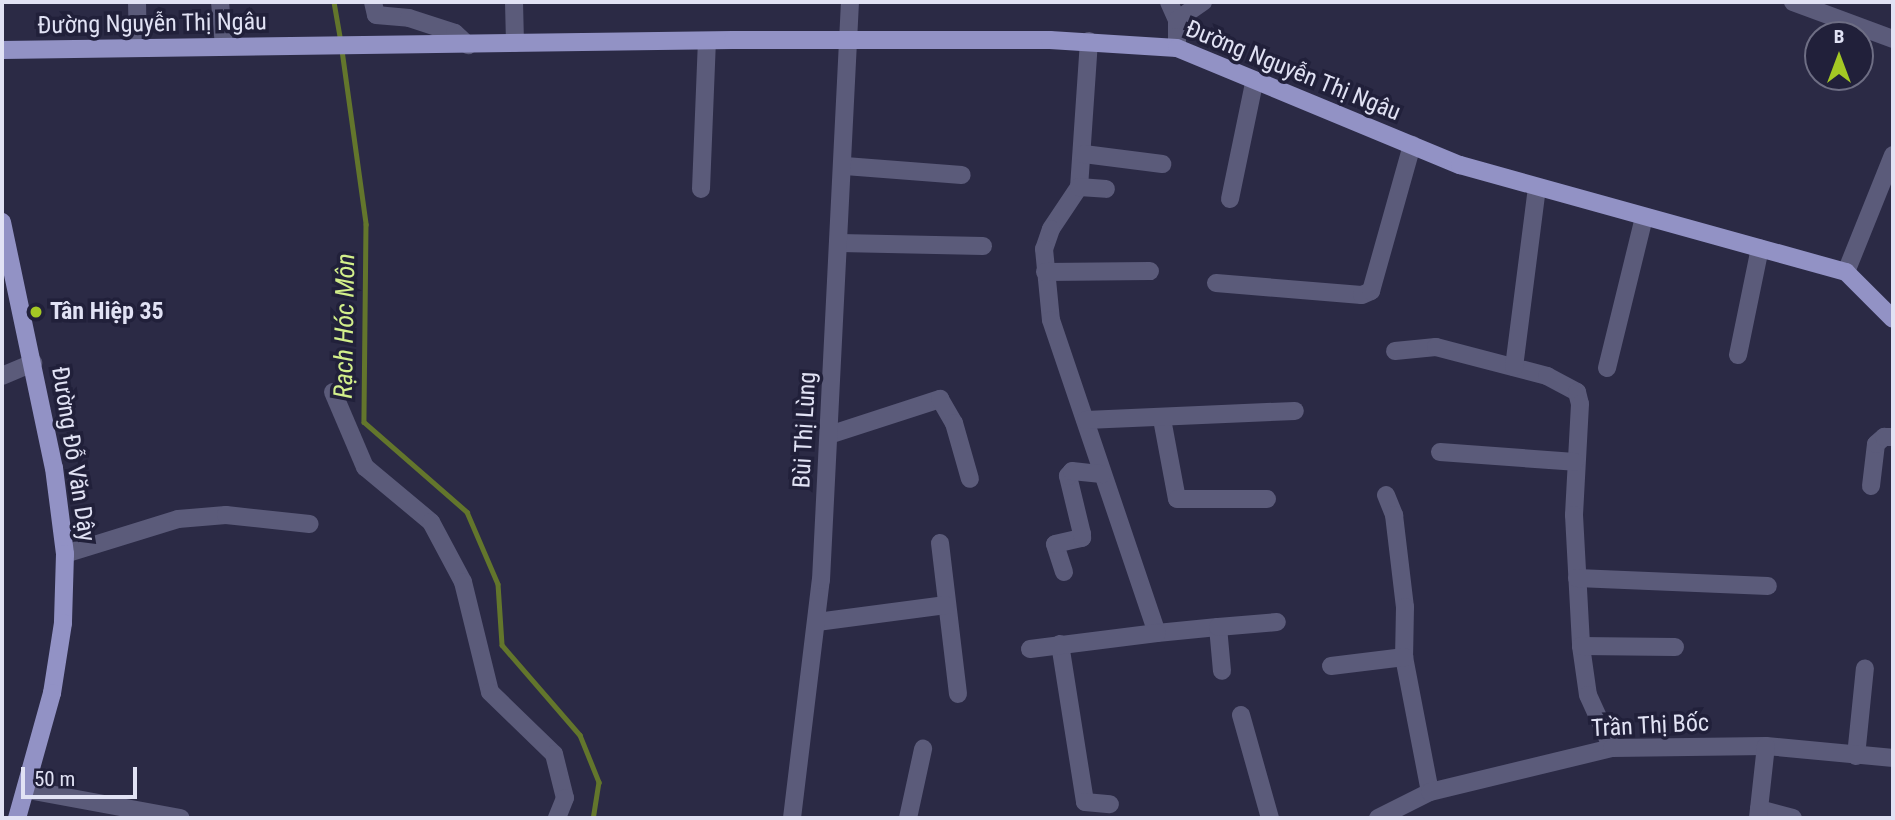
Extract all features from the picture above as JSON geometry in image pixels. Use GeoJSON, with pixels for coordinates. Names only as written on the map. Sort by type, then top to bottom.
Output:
{"type":"FeatureCollection","features":[{"type":"Feature","properties":{"kind":"main road","name":"Đường Nguyễn Thị Ngâu"},"geometry":{"type":"LineString","coordinates":[[2,50],[708,41],[1089,41],[1177,48],[1254,83],[1460,165],[1846,272],[1893,318]]}},
{"type":"Feature","properties":{"kind":"main road","name":"Đường Đỗ Văn Dậy"},"geometry":{"type":"LineString","coordinates":[[2,222],[8,274],[33,363],[54,468],[65,554],[63,623],[52,693],[28,790],[17,818]]}},
{"type":"Feature","properties":{"kind":"street"},"geometry":{"type":"LineString","coordinates":[[137,2],[138,48]]}},
{"type":"Feature","properties":{"kind":"street"},"geometry":{"type":"LineString","coordinates":[[220,2],[224,46]]}},
{"type":"Feature","properties":{"kind":"street"},"geometry":{"type":"LineString","coordinates":[[373,2],[376,15],[409,18],[455,33],[468,45]]}},
{"type":"Feature","properties":{"kind":"street"},"geometry":{"type":"LineString","coordinates":[[514,2],[515,43]]}},
{"type":"Feature","properties":{"kind":"street","name":"Bùi Thị Lùng"},"geometry":{"type":"LineString","coordinates":[[792,818],[817,622],[845,166],[850,2]]}},
{"type":"Feature","properties":{"kind":"street"},"geometry":{"type":"LineString","coordinates":[[1169,2],[1177,20],[1177,48]]}},
{"type":"Feature","properties":{"kind":"street"},"geometry":{"type":"LineString","coordinates":[[1177,20],[1203,2]]}},
{"type":"Feature","properties":{"kind":"street"},"geometry":{"type":"LineString","coordinates":[[1804,4],[1893,39]]}},
{"type":"Feature","properties":{"kind":"street"},"geometry":{"type":"LineString","coordinates":[[701,189],[708,41]]}},
{"type":"Feature","properties":{"kind":"street"},"geometry":{"type":"LineString","coordinates":[[1089,41],[1084,154],[1079,187],[1051,229],[1044,249],[1045,272],[1051,320],[1157,633]]}},
{"type":"Feature","properties":{"kind":"street"},"geometry":{"type":"LineString","coordinates":[[1230,199],[1254,83]]}},
{"type":"Feature","properties":{"kind":"street"},"geometry":{"type":"LineString","coordinates":[[1216,283],[1362,295],[1371,291],[1412,145]]}},
{"type":"Feature","properties":{"kind":"street"},"geometry":{"type":"LineString","coordinates":[[1084,154],[1162,164]]}},
{"type":"Feature","properties":{"kind":"street"},"geometry":{"type":"LineString","coordinates":[[1846,272],[1893,155]]}},
{"type":"Feature","properties":{"kind":"street"},"geometry":{"type":"LineString","coordinates":[[845,166],[962,175]]}},
{"type":"Feature","properties":{"kind":"street"},"geometry":{"type":"LineString","coordinates":[[1079,187],[1107,189]]}},
{"type":"Feature","properties":{"kind":"street"},"geometry":{"type":"LineString","coordinates":[[1514,367],[1537,188]]}},
{"type":"Feature","properties":{"kind":"street"},"geometry":{"type":"LineString","coordinates":[[1607,368],[1644,217]]}},
{"type":"Feature","properties":{"kind":"street"},"geometry":{"type":"LineString","coordinates":[[840,243],[983,246]]}},
{"type":"Feature","properties":{"kind":"street"},"geometry":{"type":"LineString","coordinates":[[1738,355],[1760,248]]}},
{"type":"Feature","properties":{"kind":"street"},"geometry":{"type":"LineString","coordinates":[[1045,272],[1150,271]]}},
{"type":"Feature","properties":{"kind":"street"},"geometry":{"type":"LineString","coordinates":[[1395,351],[1436,347],[1564,382],[1577,392],[1580,404],[1575,462],[1581,646],[1588,695],[1612,748]]}},
{"type":"Feature","properties":{"kind":"street"},"geometry":{"type":"LineString","coordinates":[[2,376],[33,363]]}},
{"type":"Feature","properties":{"kind":"street"},"geometry":{"type":"LineString","coordinates":[[333,392],[365,467],[431,522],[463,582],[490,692],[554,754],[565,798],[557,818]]}},
{"type":"Feature","properties":{"kind":"street"},"geometry":{"type":"LineString","coordinates":[[829,435],[940,399],[954,423],[970,479]]}},
{"type":"Feature","properties":{"kind":"street"},"geometry":{"type":"LineString","coordinates":[[1086,420],[1162,419],[1295,411]]}},
{"type":"Feature","properties":{"kind":"street"},"geometry":{"type":"LineString","coordinates":[[1162,419],[1177,499],[1266,499]]}},
{"type":"Feature","properties":{"kind":"street"},"geometry":{"type":"LineString","coordinates":[[1871,486],[1876,444],[1884,437],[1893,437]]}},
{"type":"Feature","properties":{"kind":"street"},"geometry":{"type":"LineString","coordinates":[[1440,452],[1575,462]]}},
{"type":"Feature","properties":{"kind":"street"},"geometry":{"type":"LineString","coordinates":[[1064,572],[1055,544],[1082,538],[1068,475],[1072,471],[1102,474]]}},
{"type":"Feature","properties":{"kind":"street"},"geometry":{"type":"LineString","coordinates":[[1386,495],[1394,515],[1405,607],[1404,657],[1430,792]]}},
{"type":"Feature","properties":{"kind":"street"},"geometry":{"type":"LineString","coordinates":[[65,554],[178,519],[226,515],[310,524]]}},
{"type":"Feature","properties":{"kind":"street"},"geometry":{"type":"LineString","coordinates":[[940,543],[958,694]]}},
{"type":"Feature","properties":{"kind":"street"},"geometry":{"type":"LineString","coordinates":[[1577,578],[1768,586]]}},
{"type":"Feature","properties":{"kind":"street"},"geometry":{"type":"LineString","coordinates":[[817,622],[946,605]]}},
{"type":"Feature","properties":{"kind":"street"},"geometry":{"type":"LineString","coordinates":[[1030,649],[1157,633],[1278,622]]}},
{"type":"Feature","properties":{"kind":"street"},"geometry":{"type":"LineString","coordinates":[[1218,627],[1222,671]]}},
{"type":"Feature","properties":{"kind":"street"},"geometry":{"type":"LineString","coordinates":[[1060,645],[1085,802],[1110,804]]}},
{"type":"Feature","properties":{"kind":"street"},"geometry":{"type":"LineString","coordinates":[[1581,646],[1675,646]]}},
{"type":"Feature","properties":{"kind":"street"},"geometry":{"type":"LineString","coordinates":[[1331,666],[1404,657]]}},
{"type":"Feature","properties":{"kind":"street"},"geometry":{"type":"LineString","coordinates":[[1856,756],[1865,668]]}},
{"type":"Feature","properties":{"kind":"street"},"geometry":{"type":"LineString","coordinates":[[1241,715],[1270,818]]}},
{"type":"Feature","properties":{"kind":"street"},"geometry":{"type":"LineString","coordinates":[[1766,746],[1758,813],[1793,818]]}},
{"type":"Feature","properties":{"kind":"street","name":"Trần Thị Bốc"},"geometry":{"type":"LineString","coordinates":[[1378,818],[1430,792],[1612,748],[1766,746],[1893,758]]}},
{"type":"Feature","properties":{"kind":"street"},"geometry":{"type":"LineString","coordinates":[[908,818],[923,749]]}},
{"type":"Feature","properties":{"kind":"street"},"geometry":{"type":"LineString","coordinates":[[28,790],[180,818]]}},
{"type":"Feature","properties":{"kind":"waterway","name":"Rạch Hóc Môn"},"geometry":{"type":"LineString","coordinates":[[334,2],[341,42]]}},
{"type":"Feature","properties":{"kind":"waterway","name":"Rạch Hóc Môn"},"geometry":{"type":"LineString","coordinates":[[342,50],[366,224],[364,422],[467,512],[498,584],[502,645],[580,735],[599,782],[593,818]]}},
{"type":"Feature","properties":{"kind":"place","name":"Tân Hiệp 35"},"geometry":{"type":"Point","coordinates":[36,312]}}]}
